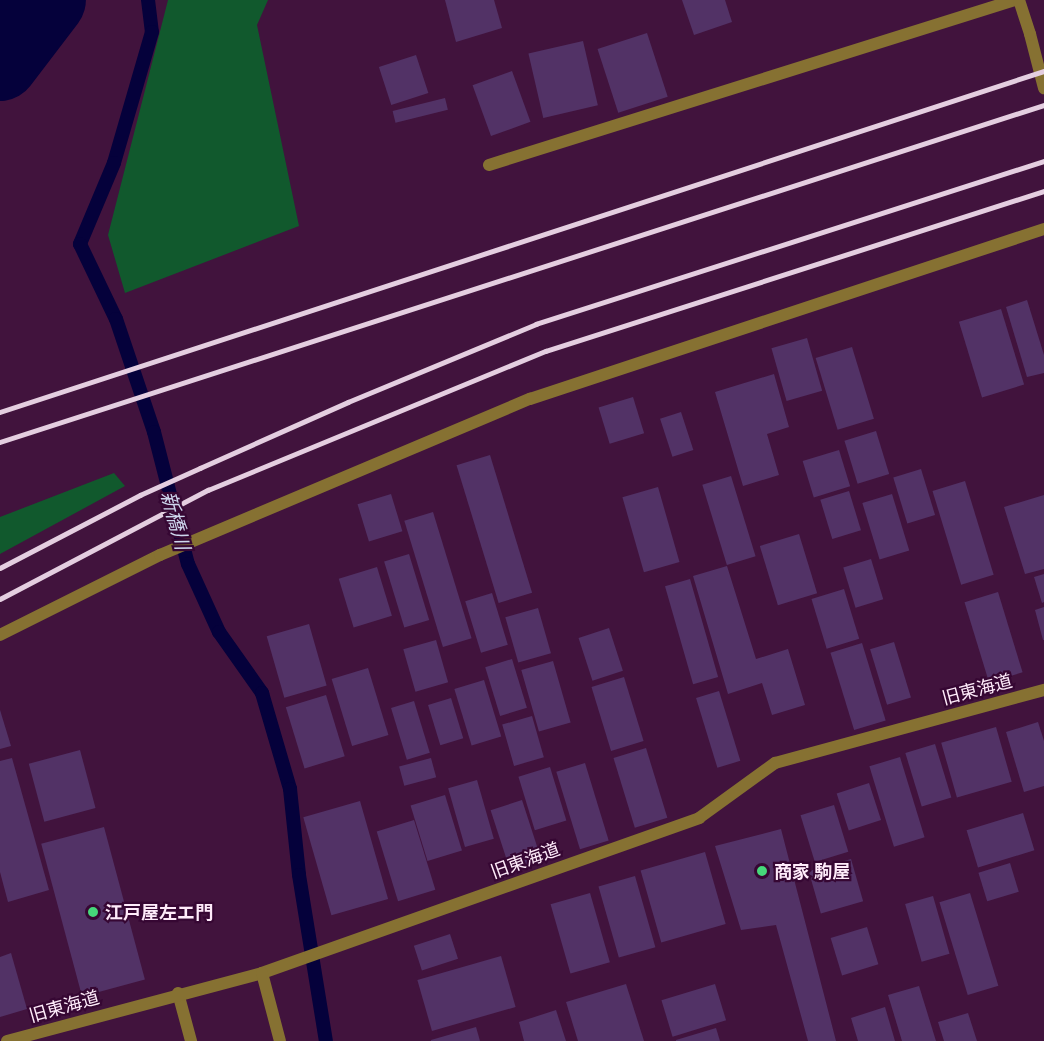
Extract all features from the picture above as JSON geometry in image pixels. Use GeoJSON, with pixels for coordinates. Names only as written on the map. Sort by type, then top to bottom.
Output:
{"type":"FeatureCollection","features":[{"type":"Feature","properties":{"kind":"street"},"geometry":{"type":"LineString","coordinates":[[489,165],[1017,0],[1030,34],[1044,88]]}},
{"type":"Feature","properties":{"kind":"street"},"geometry":{"type":"LineString","coordinates":[[0,635],[160,555],[530,399],[1044,229]]}},
{"type":"Feature","properties":{"kind":"street","name":"旧東海道"},"geometry":{"type":"LineString","coordinates":[[7,1041],[178,993],[262,973],[699,818],[775,763],[1044,690]]}},
{"type":"Feature","properties":{"kind":"street"},"geometry":{"type":"LineString","coordinates":[[262,973],[280,1041]]}},
{"type":"Feature","properties":{"kind":"street"},"geometry":{"type":"LineString","coordinates":[[178,993],[191,1041]]}},
{"type":"Feature","properties":{"kind":"green space"},"geometry":{"type":"Polygon","coordinates":[[[168,0],[268,0],[257,25],[299,226],[125,293],[108,235],[168,0]]]}},
{"type":"Feature","properties":{"kind":"green space"},"geometry":{"type":"Polygon","coordinates":[[[114,473],[125,486],[0,554],[0,517],[114,473]]]}},
{"type":"Feature","properties":{"kind":"building"},"geometry":{"type":"Polygon","coordinates":[[[445,0],[494,0],[502,28],[456,42],[445,0]]]}},
{"type":"Feature","properties":{"kind":"building"},"geometry":{"type":"Polygon","coordinates":[[[682,0],[725,0],[732,22],[694,35],[682,0]]]}},
{"type":"Feature","properties":{"kind":"building"},"geometry":{"type":"Polygon","coordinates":[[[647,33],[668,97],[618,113],[598,49],[647,33]]]}},
{"type":"Feature","properties":{"kind":"building"},"geometry":{"type":"Polygon","coordinates":[[[583,41],[598,105],[543,118],[528,54],[583,41]]]}},
{"type":"Feature","properties":{"kind":"building"},"geometry":{"type":"Polygon","coordinates":[[[416,55],[428,93],[391,105],[379,67],[416,55]]]}},
{"type":"Feature","properties":{"kind":"building"},"geometry":{"type":"Polygon","coordinates":[[[512,71],[530,122],[491,136],[473,85],[512,71]]]}},
{"type":"Feature","properties":{"kind":"building"},"geometry":{"type":"Polygon","coordinates":[[[445,98],[448,110],[396,123],[393,111],[445,98]]]}},
{"type":"Feature","properties":{"kind":"building"},"geometry":{"type":"Polygon","coordinates":[[[1027,300],[1044,355],[1044,373],[1027,377],[1006,307],[1027,300]]]}},
{"type":"Feature","properties":{"kind":"building"},"geometry":{"type":"Polygon","coordinates":[[[1001,309],[1024,385],[982,397],[959,322],[1001,309]]]}},
{"type":"Feature","properties":{"kind":"building"},"geometry":{"type":"Polygon","coordinates":[[[807,338],[822,391],[787,401],[771,348],[807,338]]]}},
{"type":"Feature","properties":{"kind":"building"},"geometry":{"type":"Polygon","coordinates":[[[852,347],[874,419],[838,430],[816,358],[852,347]]]}},
{"type":"Feature","properties":{"kind":"building"},"geometry":{"type":"Polygon","coordinates":[[[774,374],[789,427],[767,434],[779,475],[743,486],[715,392],[774,374]]]}},
{"type":"Feature","properties":{"kind":"building"},"geometry":{"type":"Polygon","coordinates":[[[633,397],[644,433],[610,444],[599,408],[633,397]]]}},
{"type":"Feature","properties":{"kind":"building"},"geometry":{"type":"Polygon","coordinates":[[[681,412],[693,450],[672,457],[660,419],[681,412]]]}},
{"type":"Feature","properties":{"kind":"building"},"geometry":{"type":"Polygon","coordinates":[[[876,431],[889,474],[858,484],[844,441],[876,431]]]}},
{"type":"Feature","properties":{"kind":"building"},"geometry":{"type":"Polygon","coordinates":[[[839,450],[850,486],[814,497],[803,461],[839,450]]]}},
{"type":"Feature","properties":{"kind":"building"},"geometry":{"type":"Polygon","coordinates":[[[490,455],[532,593],[499,603],[457,465],[490,455]]]}},
{"type":"Feature","properties":{"kind":"building"},"geometry":{"type":"Polygon","coordinates":[[[921,469],[935,515],[907,523],[893,477],[921,469]]]}},
{"type":"Feature","properties":{"kind":"building"},"geometry":{"type":"Polygon","coordinates":[[[731,476],[756,556],[727,565],[702,485],[731,476]]]}},
{"type":"Feature","properties":{"kind":"building"},"geometry":{"type":"Polygon","coordinates":[[[965,481],[994,575],[961,585],[932,491],[965,481]]]}},
{"type":"Feature","properties":{"kind":"building"},"geometry":{"type":"Polygon","coordinates":[[[658,487],[679,562],[644,572],[622,497],[658,487]]]}},
{"type":"Feature","properties":{"kind":"building"},"geometry":{"type":"Polygon","coordinates":[[[849,491],[861,530],[832,539],[820,500],[849,491]]]}},
{"type":"Feature","properties":{"kind":"building"},"geometry":{"type":"Polygon","coordinates":[[[391,494],[402,531],[369,542],[358,504],[391,494]]]}},
{"type":"Feature","properties":{"kind":"building"},"geometry":{"type":"Polygon","coordinates":[[[892,494],[909,550],[880,559],[862,503],[892,494]]]}},
{"type":"Feature","properties":{"kind":"building"},"geometry":{"type":"Polygon","coordinates":[[[1044,495],[1044,569],[1025,574],[1004,507],[1044,495]]]}},
{"type":"Feature","properties":{"kind":"building"},"geometry":{"type":"Polygon","coordinates":[[[433,512],[472,638],[443,647],[404,521],[433,512]]]}},
{"type":"Feature","properties":{"kind":"building"},"geometry":{"type":"Polygon","coordinates":[[[799,534],[817,593],[778,605],[760,546],[799,534]]]}},
{"type":"Feature","properties":{"kind":"building"},"geometry":{"type":"Polygon","coordinates":[[[409,554],[429,620],[404,628],[384,562],[409,554]]]}},
{"type":"Feature","properties":{"kind":"building"},"geometry":{"type":"Polygon","coordinates":[[[871,559],[883,599],[856,608],[843,567],[871,559]]]}},
{"type":"Feature","properties":{"kind":"building"},"geometry":{"type":"Polygon","coordinates":[[[727,566],[756,659],[788,649],[805,705],[772,715],[762,683],[728,694],[693,576],[727,566]]]}},
{"type":"Feature","properties":{"kind":"building"},"geometry":{"type":"Polygon","coordinates":[[[377,567],[392,616],[354,627],[339,579],[377,567]]]}},
{"type":"Feature","properties":{"kind":"building"},"geometry":{"type":"Polygon","coordinates":[[[1044,574],[1044,602],[1042,603],[1034,577],[1044,574]]]}},
{"type":"Feature","properties":{"kind":"building"},"geometry":{"type":"Polygon","coordinates":[[[690,579],[718,677],[693,684],[665,586],[690,579]]]}},
{"type":"Feature","properties":{"kind":"building"},"geometry":{"type":"Polygon","coordinates":[[[844,589],[859,639],[827,649],[811,599],[844,589]]]}},
{"type":"Feature","properties":{"kind":"building"},"geometry":{"type":"Polygon","coordinates":[[[998,592],[1023,672],[989,683],[965,602],[998,592]]]}},
{"type":"Feature","properties":{"kind":"building"},"geometry":{"type":"Polygon","coordinates":[[[492,593],[508,645],[481,653],[465,601],[492,593]]]}},
{"type":"Feature","properties":{"kind":"building"},"geometry":{"type":"Polygon","coordinates":[[[1044,607],[1044,640],[1043,640],[1035,610],[1044,607]]]}},
{"type":"Feature","properties":{"kind":"building"},"geometry":{"type":"Polygon","coordinates":[[[538,608],[551,653],[518,663],[505,617],[538,608]]]}},
{"type":"Feature","properties":{"kind":"building"},"geometry":{"type":"Polygon","coordinates":[[[309,624],[327,686],[284,698],[267,636],[309,624]]]}},
{"type":"Feature","properties":{"kind":"building"},"geometry":{"type":"Polygon","coordinates":[[[609,628],[623,671],[592,681],[579,638],[609,628]]]}},
{"type":"Feature","properties":{"kind":"building"},"geometry":{"type":"Polygon","coordinates":[[[436,640],[448,682],[415,692],[403,649],[436,640]]]}},
{"type":"Feature","properties":{"kind":"building"},"geometry":{"type":"Polygon","coordinates":[[[894,642],[911,697],[887,705],[870,649],[894,642]]]}},
{"type":"Feature","properties":{"kind":"building"},"geometry":{"type":"Polygon","coordinates":[[[862,643],[886,720],[854,730],[830,653],[862,643]]]}},
{"type":"Feature","properties":{"kind":"building"},"geometry":{"type":"Polygon","coordinates":[[[512,659],[527,708],[500,716],[485,667],[512,659]]]}},
{"type":"Feature","properties":{"kind":"building"},"geometry":{"type":"Polygon","coordinates":[[[553,661],[571,723],[539,732],[521,670],[553,661]]]}},
{"type":"Feature","properties":{"kind":"building"},"geometry":{"type":"Polygon","coordinates":[[[368,668],[388,735],[352,746],[332,679],[368,668]]]}},
{"type":"Feature","properties":{"kind":"building"},"geometry":{"type":"Polygon","coordinates":[[[624,677],[644,741],[611,751],[591,687],[624,677]]]}},
{"type":"Feature","properties":{"kind":"building"},"geometry":{"type":"Polygon","coordinates":[[[484,680],[501,736],[472,745],[454,689],[484,680]]]}},
{"type":"Feature","properties":{"kind":"building"},"geometry":{"type":"Polygon","coordinates":[[[719,691],[740,761],[717,768],[696,698],[719,691]]]}},
{"type":"Feature","properties":{"kind":"building"},"geometry":{"type":"Polygon","coordinates":[[[326,695],[345,756],[305,768],[286,707],[326,695]]]}},
{"type":"Feature","properties":{"kind":"building"},"geometry":{"type":"Polygon","coordinates":[[[451,698],[463,738],[440,745],[428,705],[451,698]]]}},
{"type":"Feature","properties":{"kind":"building"},"geometry":{"type":"Polygon","coordinates":[[[414,701],[430,753],[407,760],[391,708],[414,701]]]}},
{"type":"Feature","properties":{"kind":"building"},"geometry":{"type":"Polygon","coordinates":[[[0,710],[11,746],[0,749],[0,710]]]}},
{"type":"Feature","properties":{"kind":"building"},"geometry":{"type":"Polygon","coordinates":[[[532,716],[544,757],[514,766],[502,725],[532,716]]]}},
{"type":"Feature","properties":{"kind":"building"},"geometry":{"type":"Polygon","coordinates":[[[1038,722],[1044,741],[1044,786],[1024,792],[1006,732],[1038,722]]]}},
{"type":"Feature","properties":{"kind":"building"},"geometry":{"type":"Polygon","coordinates":[[[996,727],[1012,782],[957,798],[941,743],[996,727]]]}},
{"type":"Feature","properties":{"kind":"building"},"geometry":{"type":"Polygon","coordinates":[[[935,744],[951,798],[922,807],[905,753],[935,744]]]}},
{"type":"Feature","properties":{"kind":"building"},"geometry":{"type":"Polygon","coordinates":[[[646,748],[667,818],[635,828],[613,758],[646,748]]]}},
{"type":"Feature","properties":{"kind":"building"},"geometry":{"type":"Polygon","coordinates":[[[80,750],[96,808],[44,822],[29,764],[80,750]]]}},
{"type":"Feature","properties":{"kind":"building"},"geometry":{"type":"Polygon","coordinates":[[[900,757],[925,837],[894,847],[869,766],[900,757]]]}},
{"type":"Feature","properties":{"kind":"building"},"geometry":{"type":"Polygon","coordinates":[[[12,758],[49,890],[8,902],[0,872],[0,761],[12,758]]]}},
{"type":"Feature","properties":{"kind":"building"},"geometry":{"type":"Polygon","coordinates":[[[431,758],[436,777],[404,786],[399,767],[431,758]]]}},
{"type":"Feature","properties":{"kind":"building"},"geometry":{"type":"Polygon","coordinates":[[[585,763],[609,840],[580,849],[556,772],[585,763]]]}},
{"type":"Feature","properties":{"kind":"building"},"geometry":{"type":"Polygon","coordinates":[[[550,767],[566,821],[535,830],[518,777],[550,767]]]}},
{"type":"Feature","properties":{"kind":"building"},"geometry":{"type":"Polygon","coordinates":[[[477,780],[494,839],[465,847],[448,788],[477,780]]]}},
{"type":"Feature","properties":{"kind":"building"},"geometry":{"type":"Polygon","coordinates":[[[869,783],[881,820],[849,831],[837,794],[869,783]]]}},
{"type":"Feature","properties":{"kind":"building"},"geometry":{"type":"Polygon","coordinates":[[[445,795],[462,850],[428,861],[411,806],[445,795]]]}},
{"type":"Feature","properties":{"kind":"building"},"geometry":{"type":"Polygon","coordinates":[[[522,800],[541,860],[510,870],[491,810],[522,800]]]}},
{"type":"Feature","properties":{"kind":"building"},"geometry":{"type":"Polygon","coordinates":[[[360,801],[388,899],[331,915],[303,817],[360,801]]]}},
{"type":"Feature","properties":{"kind":"building"},"geometry":{"type":"Polygon","coordinates":[[[834,805],[848,852],[815,862],[801,815],[834,805]]]}},
{"type":"Feature","properties":{"kind":"building"},"geometry":{"type":"Polygon","coordinates":[[[1023,813],[1034,850],[978,868],[967,830],[1023,813]]]}},
{"type":"Feature","properties":{"kind":"building"},"geometry":{"type":"Polygon","coordinates":[[[414,820],[435,890],[398,901],[377,831],[414,820]]]}},
{"type":"Feature","properties":{"kind":"building","name":"江戸屋左エ門"},"geometry":{"type":"Polygon","coordinates":[[[104,827],[145,980],[82,996],[41,844],[104,827]]]}},
{"type":"Feature","properties":{"kind":"building"},"geometry":{"type":"Polygon","coordinates":[[[781,829],[836,1041],[808,1041],[776,925],[741,930],[715,846],[781,829]]]}},
{"type":"Feature","properties":{"kind":"building"},"geometry":{"type":"Polygon","coordinates":[[[705,852],[726,924],[661,943],[641,870],[705,852]]]}},
{"type":"Feature","properties":{"kind":"building"},"geometry":{"type":"Polygon","coordinates":[[[851,859],[863,901],[821,913],[809,871],[851,859]]]}},
{"type":"Feature","properties":{"kind":"building"},"geometry":{"type":"Polygon","coordinates":[[[1010,863],[1019,892],[987,901],[978,873],[1010,863]]]}},
{"type":"Feature","properties":{"kind":"building"},"geometry":{"type":"Polygon","coordinates":[[[635,876],[655,947],[619,958],[598,886],[635,876]]]}},
{"type":"Feature","properties":{"kind":"building"},"geometry":{"type":"Polygon","coordinates":[[[590,893],[610,962],[570,974],[551,904],[590,893]]]}},
{"type":"Feature","properties":{"kind":"building"},"geometry":{"type":"Polygon","coordinates":[[[970,893],[998,986],[968,995],[939,902],[970,893]]]}},
{"type":"Feature","properties":{"kind":"building"},"geometry":{"type":"Polygon","coordinates":[[[933,896],[950,954],[922,962],[905,904],[933,896]]]}},
{"type":"Feature","properties":{"kind":"building"},"geometry":{"type":"Polygon","coordinates":[[[867,927],[878,964],[842,975],[831,938],[867,927]]]}},
{"type":"Feature","properties":{"kind":"building"},"geometry":{"type":"Polygon","coordinates":[[[450,934],[458,959],[422,970],[414,946],[450,934]]]}},
{"type":"Feature","properties":{"kind":"building"},"geometry":{"type":"Polygon","coordinates":[[[11,953],[27,1009],[0,1017],[0,957],[11,953]]]}},
{"type":"Feature","properties":{"kind":"building"},"geometry":{"type":"Polygon","coordinates":[[[501,956],[516,1007],[432,1031],[417,980],[501,956]]]}},
{"type":"Feature","properties":{"kind":"building"},"geometry":{"type":"Polygon","coordinates":[[[626,984],[644,1041],[578,1041],[566,1002],[626,984]]]}},
{"type":"Feature","properties":{"kind":"building"},"geometry":{"type":"Polygon","coordinates":[[[715,984],[726,1020],[673,1037],[661,1000],[715,984]]]}},
{"type":"Feature","properties":{"kind":"building"},"geometry":{"type":"Polygon","coordinates":[[[919,986],[936,1041],[902,1041],[888,995],[919,986]]]}},
{"type":"Feature","properties":{"kind":"building"},"geometry":{"type":"Polygon","coordinates":[[[885,1007],[895,1041],[858,1041],[851,1018],[885,1007]]]}},
{"type":"Feature","properties":{"kind":"building"},"geometry":{"type":"Polygon","coordinates":[[[556,1010],[566,1041],[524,1041],[519,1022],[556,1010]]]}},
{"type":"Feature","properties":{"kind":"building"},"geometry":{"type":"Polygon","coordinates":[[[968,1013],[977,1041],[944,1041],[938,1022],[968,1013]]]}},
{"type":"Feature","properties":{"kind":"building"},"geometry":{"type":"Polygon","coordinates":[[[476,1027],[480,1041],[431,1041],[431,1040],[476,1027]]]}},
{"type":"Feature","properties":{"kind":"building"},"geometry":{"type":"Polygon","coordinates":[[[716,1028],[720,1041],[676,1041],[676,1040],[716,1028]]]}},
{"type":"Feature","properties":{"kind":"waterway"},"geometry":{"type":"LineString","coordinates":[[0,63],[48,0]]}},
{"type":"Feature","properties":{"kind":"waterway","name":"新橋川"},"geometry":{"type":"LineString","coordinates":[[148,0],[152,32],[114,163],[80,244],[116,319],[154,432],[188,564],[219,632],[262,693],[290,789],[299,875],[326,1041]]}},
{"type":"Feature","properties":{"kind":"railway"},"geometry":{"type":"LineString","coordinates":[[0,412],[1044,71]]}},
{"type":"Feature","properties":{"kind":"railway"},"geometry":{"type":"LineString","coordinates":[[0,442],[1044,105]]}},
{"type":"Feature","properties":{"kind":"railway"},"geometry":{"type":"LineString","coordinates":[[0,568],[140,495],[348,402],[536,324],[1044,161]]}},
{"type":"Feature","properties":{"kind":"railway"},"geometry":{"type":"LineString","coordinates":[[0,599],[208,490],[546,351],[1044,191]]}},
{"type":"Feature","properties":{"kind":"place","name":"商家 駒屋"},"geometry":{"type":"Point","coordinates":[762,871]}},
{"type":"Feature","properties":{"kind":"place","name":"江戸屋左エ門"},"geometry":{"type":"Point","coordinates":[93,912]}}]}
